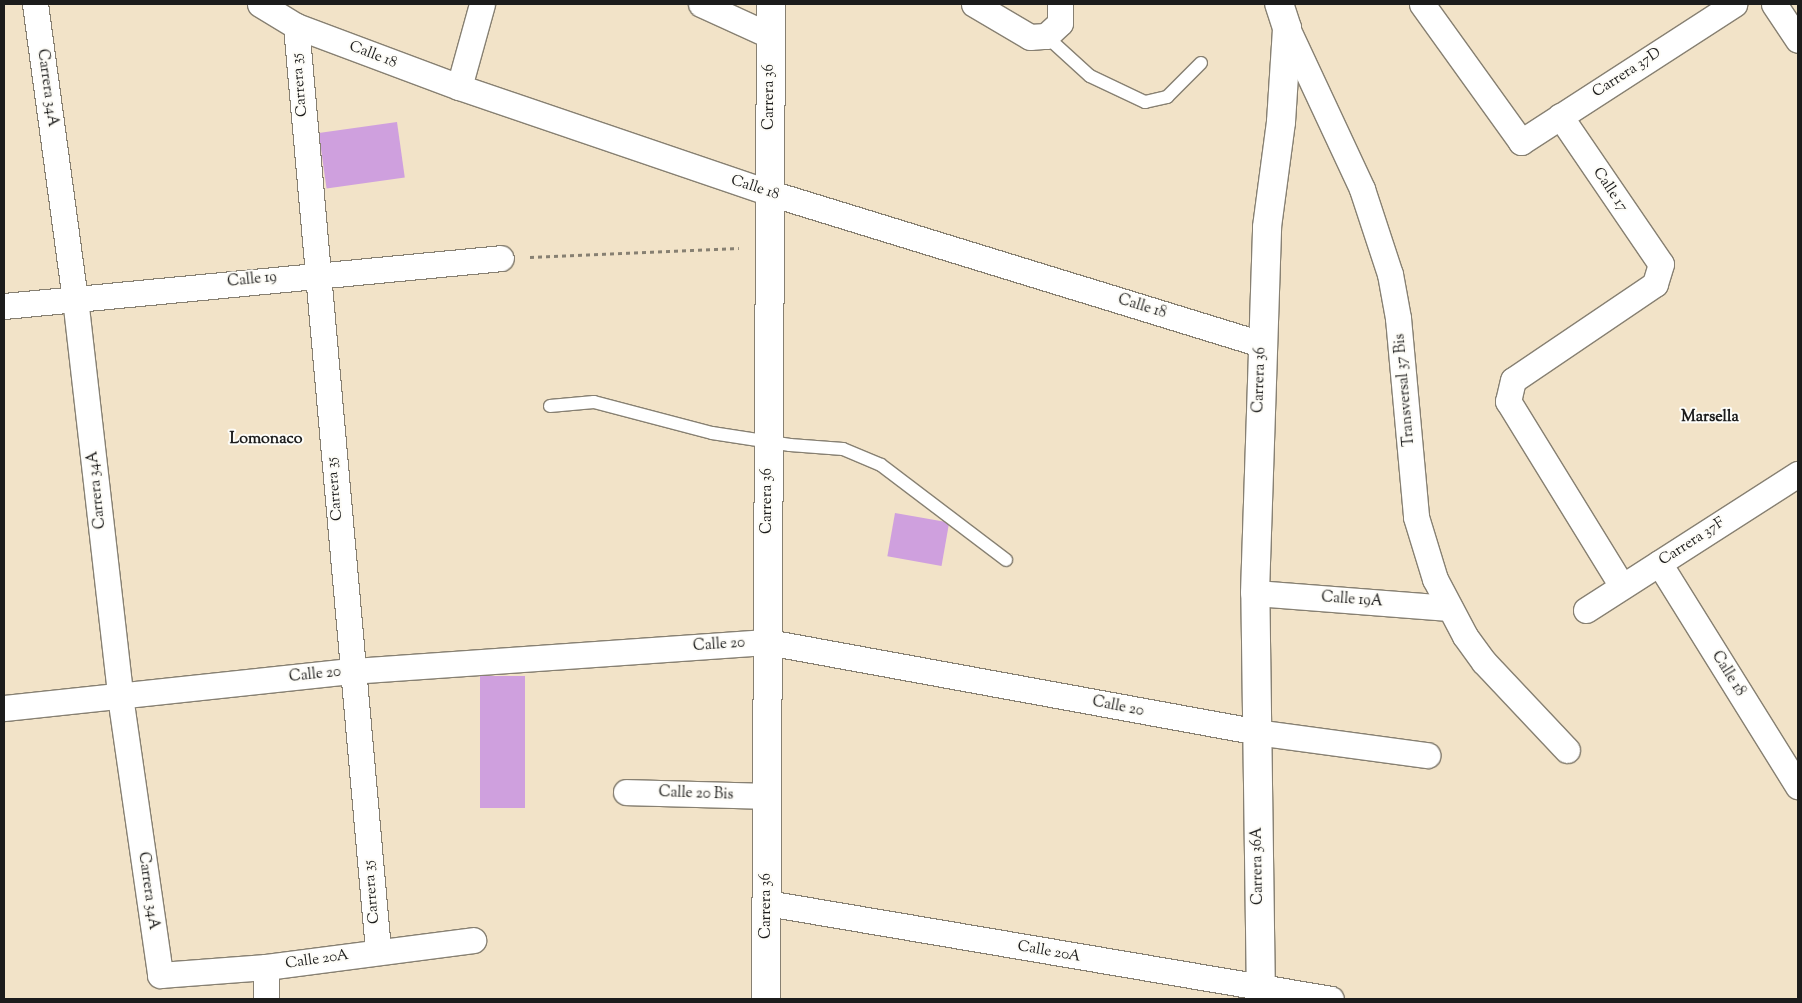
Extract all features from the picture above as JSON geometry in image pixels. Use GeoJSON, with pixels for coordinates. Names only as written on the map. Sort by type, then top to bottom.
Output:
{"type":"FeatureCollection","features":[{"type":"Feature","properties":{"kind":"street","name":"Carrera 34A"},"geometry":{"type":"LineString","coordinates":[[35,4],[75,298],[120,696],[160,975]]}},
{"type":"Feature","properties":{"kind":"street","name":"Calle 18"},"geometry":{"type":"LineString","coordinates":[[260,4],[296,26],[459,87],[770,193],[1261,344]]}},
{"type":"Feature","properties":{"kind":"street"},"geometry":{"type":"LineString","coordinates":[[459,87],[482,4]]}},
{"type":"Feature","properties":{"kind":"street"},"geometry":{"type":"LineString","coordinates":[[700,4],[771,36]]}},
{"type":"Feature","properties":{"kind":"street","name":"Carrera 36"},"geometry":{"type":"LineString","coordinates":[[766,999],[771,4]]}},
{"type":"Feature","properties":{"kind":"street"},"geometry":{"type":"LineString","coordinates":[[974,4],[1030,37],[1056,21]]}},
{"type":"Feature","properties":{"kind":"street","name":"Carrera 37D"},"geometry":{"type":"LineString","coordinates":[[1422,4],[1521,142],[1734,4]]}},
{"type":"Feature","properties":{"kind":"street"},"geometry":{"type":"LineString","coordinates":[[1774,4],[1798,40]]}},
{"type":"Feature","properties":{"kind":"street","name":"Carrera 36"},"geometry":{"type":"LineString","coordinates":[[1256,732],[1254,593],[1261,344],[1267,227],[1281,122],[1283,16]]}},
{"type":"Feature","properties":{"kind":"street","name":"Transversal 37 Bis"},"geometry":{"type":"LineString","coordinates":[[1283,16],[1362,189],[1378,231],[1398,318],[1416,517],[1435,579],[1449,608],[1484,662],[1567,750]]}},
{"type":"Feature","properties":{"kind":"street","name":"Carrera 35"},"geometry":{"type":"LineString","coordinates":[[296,26],[316,274],[378,951]]}},
{"type":"Feature","properties":{"kind":"street","name":"Calle 17"},"geometry":{"type":"LineString","coordinates":[[1560,116],[1661,264],[1655,284],[1513,380],[1508,401],[1622,586]]}},
{"type":"Feature","properties":{"kind":"street","name":"Calle 19"},"geometry":{"type":"LineString","coordinates":[[4,306],[316,274],[501,258]]}},
{"type":"Feature","properties":{"kind":"street","name":"Carrera 37F"},"geometry":{"type":"LineString","coordinates":[[1586,610],[1798,474]]}},
{"type":"Feature","properties":{"kind":"street","name":"Calle 18"},"geometry":{"type":"LineString","coordinates":[[1659,563],[1798,786]]}},
{"type":"Feature","properties":{"kind":"street","name":"Calle 19A"},"geometry":{"type":"LineString","coordinates":[[1254,593],[1449,608]]}},
{"type":"Feature","properties":{"kind":"street","name":"Calle 20"},"geometry":{"type":"LineString","coordinates":[[4,708],[352,671],[768,642],[1256,732],[1427,755]]}},
{"type":"Feature","properties":{"kind":"street","name":"Carrera 36A"},"geometry":{"type":"LineString","coordinates":[[1256,732],[1261,994]]}},
{"type":"Feature","properties":{"kind":"street","name":"Calle 20 Bis"},"geometry":{"type":"LineString","coordinates":[[626,792],[767,796]]}},
{"type":"Feature","properties":{"kind":"street","name":"Calle 20A"},"geometry":{"type":"LineString","coordinates":[[767,903],[1261,994],[1331,999]]}},
{"type":"Feature","properties":{"kind":"street","name":"Calle 20A"},"geometry":{"type":"LineString","coordinates":[[160,975],[266,968],[378,951],[473,940]]}},
{"type":"Feature","properties":{"kind":"street"},"geometry":{"type":"LineString","coordinates":[[266,968],[266,999]]}},
{"type":"Feature","properties":{"kind":"lane"},"geometry":{"type":"LineString","coordinates":[[1056,21],[1090,76],[1145,102],[1167,97],[1201,63]]}},
{"type":"Feature","properties":{"kind":"lane"},"geometry":{"type":"LineString","coordinates":[[550,406],[594,402],[677,426],[768,441],[843,448],[881,465],[1006,560]]}},
{"type":"Feature","properties":{"kind":"path"},"geometry":{"type":"LineString","coordinates":[[501,258],[769,247]]}},
{"type":"Feature","properties":{"kind":"building"},"geometry":{"type":"Polygon","coordinates":[[[397,122],[405,177],[327,188],[319,133],[397,122]]]}},
{"type":"Feature","properties":{"kind":"building"},"geometry":{"type":"Polygon","coordinates":[[[895,513],[949,523],[942,566],[887,556],[895,513]]]}},
{"type":"Feature","properties":{"kind":"building"},"geometry":{"type":"Polygon","coordinates":[[[480,676],[525,676],[525,808],[480,808],[480,676]]]}},
{"type":"Feature","properties":{"kind":"district","name":"Marsella"},"geometry":{"type":"Point","coordinates":[1710,418]}},
{"type":"Feature","properties":{"kind":"district","name":"Lomonaco"},"geometry":{"type":"Point","coordinates":[266,440]}}]}
